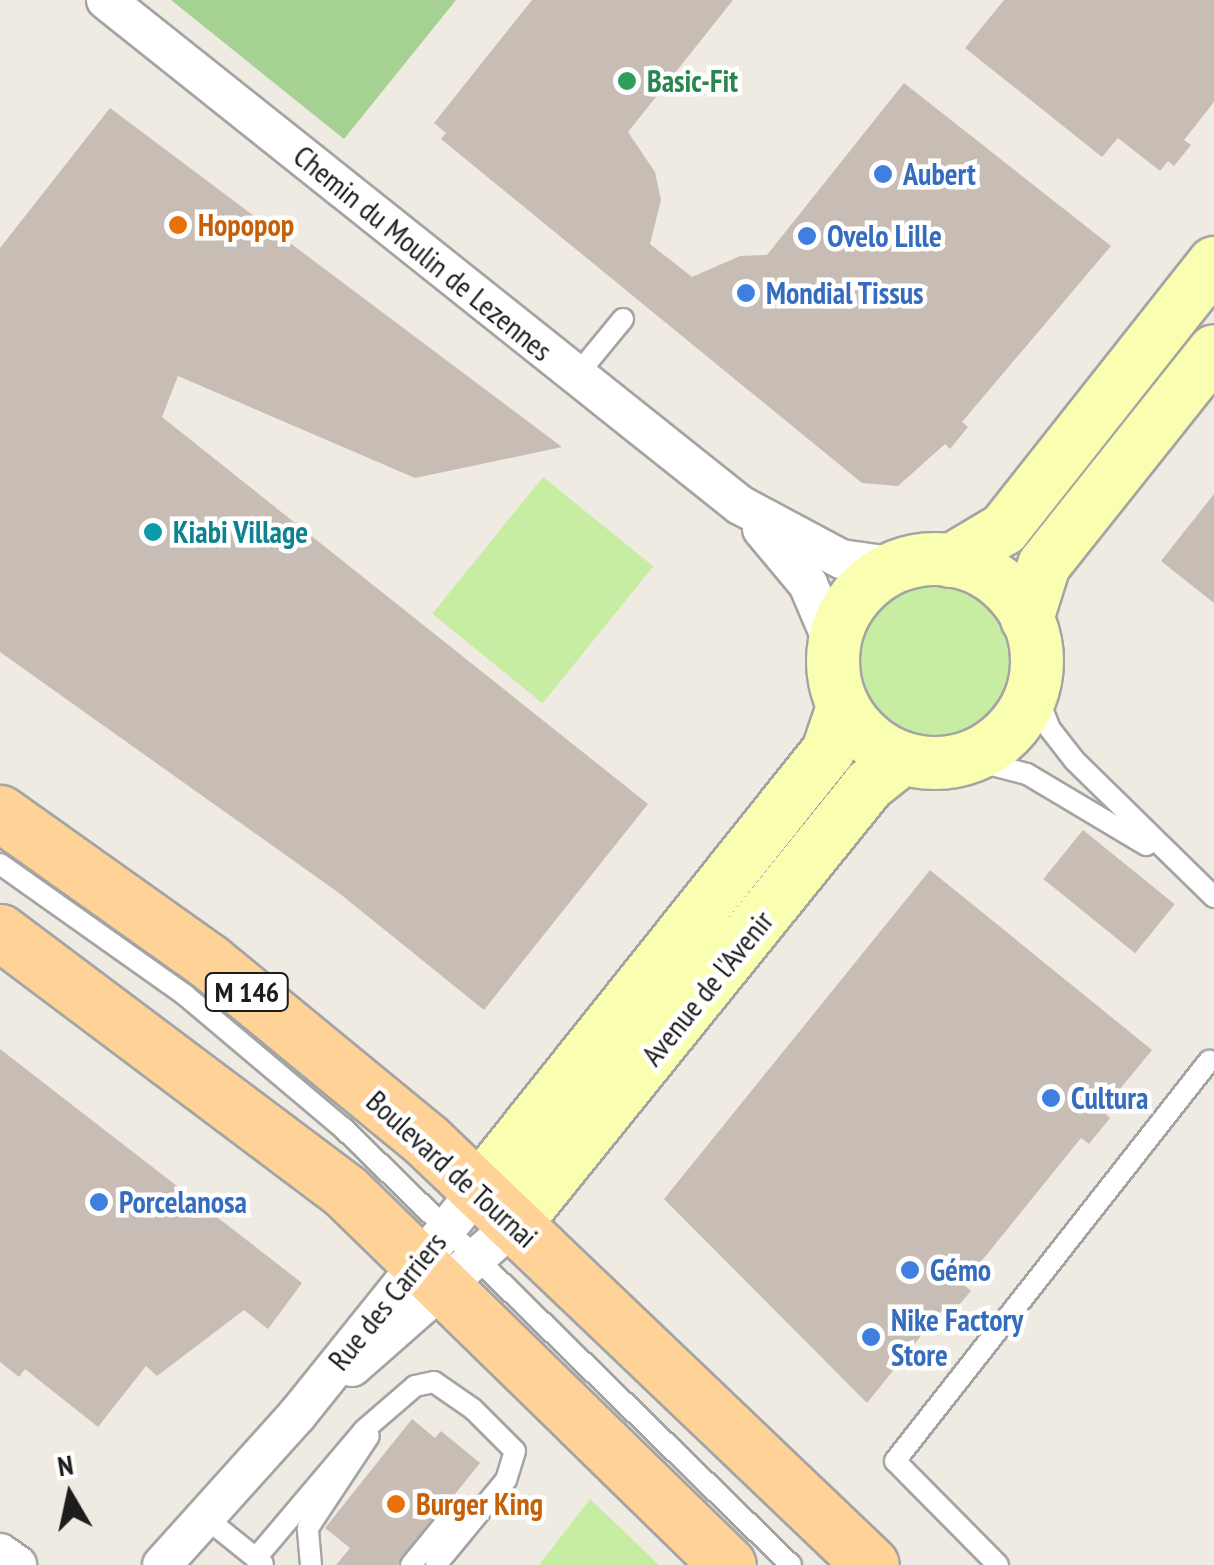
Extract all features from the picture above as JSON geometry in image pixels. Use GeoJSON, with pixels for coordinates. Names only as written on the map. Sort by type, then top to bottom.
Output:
{"type":"FeatureCollection","features":[{"type":"Feature","properties":{"kind":"main road"},"geometry":{"type":"LineString","coordinates":[[950,561],[996,580],[1027,618],[1036,657],[1033,686],[1012,727],[965,758],[903,758],[868,738],[843,706],[834,645],[856,597],[898,566],[950,561],[1004,528],[1214,263]]}},
{"type":"Feature","properties":{"kind":"main road"},"geometry":{"type":"LineString","coordinates":[[1027,618],[1044,565],[1214,351]]}},
{"type":"Feature","properties":{"kind":"main road","name":"Avenue de l'Avenir"},"geometry":{"type":"LineString","coordinates":[[464,1241],[828,751],[843,706]]}},
{"type":"Feature","properties":{"kind":"main road","name":"Avenue de l'Avenir"},"geometry":{"type":"LineString","coordinates":[[464,1241],[868,785],[903,758]]}},
{"type":"Feature","properties":{"kind":"main road","name":"Boulevard de Tournai"},"geometry":{"type":"LineString","coordinates":[[0,812],[234,982],[464,1241],[728,1565]]}},
{"type":"Feature","properties":{"kind":"main road","name":"Boulevard de Tournai"},"geometry":{"type":"LineString","coordinates":[[0,932],[334,1182],[464,1241],[871,1565]]}},
{"type":"Feature","properties":{"kind":"street","name":"Chemin du Moulin de Lezennes"},"geometry":{"type":"LineString","coordinates":[[106,0],[740,505],[841,559],[898,566]]}},
{"type":"Feature","properties":{"kind":"street","name":"Chemin du Moulin de Lezennes"},"geometry":{"type":"LineString","coordinates":[[740,505],[808,584],[834,645]]}},
{"type":"Feature","properties":{"kind":"street","name":"Rue des Carriers"},"geometry":{"type":"LineString","coordinates":[[162,1565],[297,1414],[464,1241]]}},
{"type":"Feature","properties":{"kind":"street"},"geometry":{"type":"LineString","coordinates":[[0,1553],[17,1565]]}},
{"type":"Feature","properties":{"kind":"lane"},"geometry":{"type":"LineString","coordinates":[[576,376],[623,319]]}},
{"type":"Feature","properties":{"kind":"lane"},"geometry":{"type":"LineString","coordinates":[[1033,686],[1050,730],[1070,754],[1214,897]]}},
{"type":"Feature","properties":{"kind":"lane"},"geometry":{"type":"LineString","coordinates":[[965,758],[1027,774],[1178,865]]}},
{"type":"Feature","properties":{"kind":"lane"},"geometry":{"type":"LineString","coordinates":[[0,864],[185,996],[464,1241],[790,1565]]}},
{"type":"Feature","properties":{"kind":"lane"},"geometry":{"type":"LineString","coordinates":[[998,1565],[895,1461],[1209,1061]]}},
{"type":"Feature","properties":{"kind":"lane"},"geometry":{"type":"LineString","coordinates":[[206,1518],[260,1561],[379,1417],[416,1386],[446,1386],[515,1451],[508,1476],[436,1565]]}},
{"type":"Feature","properties":{"kind":"lane"},"geometry":{"type":"LineString","coordinates":[[311,1565],[308,1528],[379,1417]]}},
{"type":"Feature","properties":{"kind":"lane"},"geometry":{"type":"LineString","coordinates":[[411,1565],[447,1521],[487,1503]]}},
{"type":"Feature","properties":{"kind":"green space"},"geometry":{"type":"Polygon","coordinates":[[[171,0],[456,0],[344,139],[171,0]]]}},
{"type":"Feature","properties":{"kind":"green space"},"geometry":{"type":"Polygon","coordinates":[[[543,477],[653,566],[543,703],[432,614],[543,477]]]}},
{"type":"Feature","properties":{"kind":"green space"},"geometry":{"type":"Polygon","coordinates":[[[934,576],[966,583],[992,601],[1010,627],[1017,659],[1010,691],[992,717],[966,735],[934,742],[902,735],[876,717],[858,691],[851,659],[858,627],[876,601],[902,583],[934,576]]]}},
{"type":"Feature","properties":{"kind":"green space"},"geometry":{"type":"Polygon","coordinates":[[[590,1499],[630,1537],[659,1565],[539,1565],[590,1499]]]}},
{"type":"Feature","properties":{"kind":"building"},"geometry":{"type":"Polygon","coordinates":[[[532,0],[733,0],[628,132],[655,172],[661,200],[650,244],[692,277],[740,256],[767,255],[904,83],[1111,246],[962,422],[968,427],[950,449],[945,444],[898,486],[862,483],[441,139],[446,133],[434,123],[532,0]]]}},
{"type":"Feature","properties":{"kind":"building"},"geometry":{"type":"Polygon","coordinates":[[[1004,0],[1214,0],[1214,102],[1184,140],[1191,145],[1174,166],[1168,161],[1160,171],[1118,138],[1102,157],[965,48],[1004,0]]]}},
{"type":"Feature","properties":{"kind":"building","name":"Kiabi Village"},"geometry":{"type":"Polygon","coordinates":[[[110,108],[562,447],[415,478],[178,376],[162,417],[648,804],[484,1010],[339,893],[0,652],[0,248],[110,108]]]}},
{"type":"Feature","properties":{"kind":"building"},"geometry":{"type":"Polygon","coordinates":[[[1214,494],[1214,603],[1161,561],[1214,494]]]}},
{"type":"Feature","properties":{"kind":"building"},"geometry":{"type":"Polygon","coordinates":[[[1083,830],[1175,904],[1135,953],[1043,879],[1083,830]]]}},
{"type":"Feature","properties":{"kind":"building"},"geometry":{"type":"Polygon","coordinates":[[[930,870],[1152,1050],[1102,1111],[1110,1118],[1089,1144],[1081,1138],[963,1284],[971,1291],[949,1317],[941,1311],[867,1403],[664,1199],[930,870]]]}},
{"type":"Feature","properties":{"kind":"building","name":"Porcelanosa"},"geometry":{"type":"Polygon","coordinates":[[[0,1049],[302,1283],[268,1329],[244,1310],[157,1376],[146,1366],[98,1427],[25,1369],[19,1377],[0,1362],[0,1049]]]}},
{"type":"Feature","properties":{"kind":"building","name":"Burger King"},"geometry":{"type":"Polygon","coordinates":[[[412,1419],[435,1438],[441,1431],[480,1463],[398,1565],[336,1565],[350,1548],[325,1528],[412,1419]]]}},
{"type":"Feature","properties":{"kind":"place","name":"Basic-Fit"},"geometry":{"type":"Point","coordinates":[627,81]}},
{"type":"Feature","properties":{"kind":"place","name":"Aubert"},"geometry":{"type":"Point","coordinates":[883,174]}},
{"type":"Feature","properties":{"kind":"place","name":"Hopopop"},"geometry":{"type":"Point","coordinates":[178,225]}},
{"type":"Feature","properties":{"kind":"place","name":"Ovelo Lille"},"geometry":{"type":"Point","coordinates":[807,236]}},
{"type":"Feature","properties":{"kind":"place","name":"Mondial Tissus"},"geometry":{"type":"Point","coordinates":[746,293]}},
{"type":"Feature","properties":{"kind":"place","name":"Kiabi Village"},"geometry":{"type":"Point","coordinates":[153,532]}},
{"type":"Feature","properties":{"kind":"place","name":"Cultura"},"geometry":{"type":"Point","coordinates":[1051,1098]}},
{"type":"Feature","properties":{"kind":"place","name":"Porcelanosa"},"geometry":{"type":"Point","coordinates":[99,1202]}},
{"type":"Feature","properties":{"kind":"place","name":"Gémo"},"geometry":{"type":"Point","coordinates":[910,1270]}},
{"type":"Feature","properties":{"kind":"place","name":"Nike Factory Store"},"geometry":{"type":"Point","coordinates":[871,1337]}},
{"type":"Feature","properties":{"kind":"place","name":"Burger King"},"geometry":{"type":"Point","coordinates":[396,1504]}}]}
